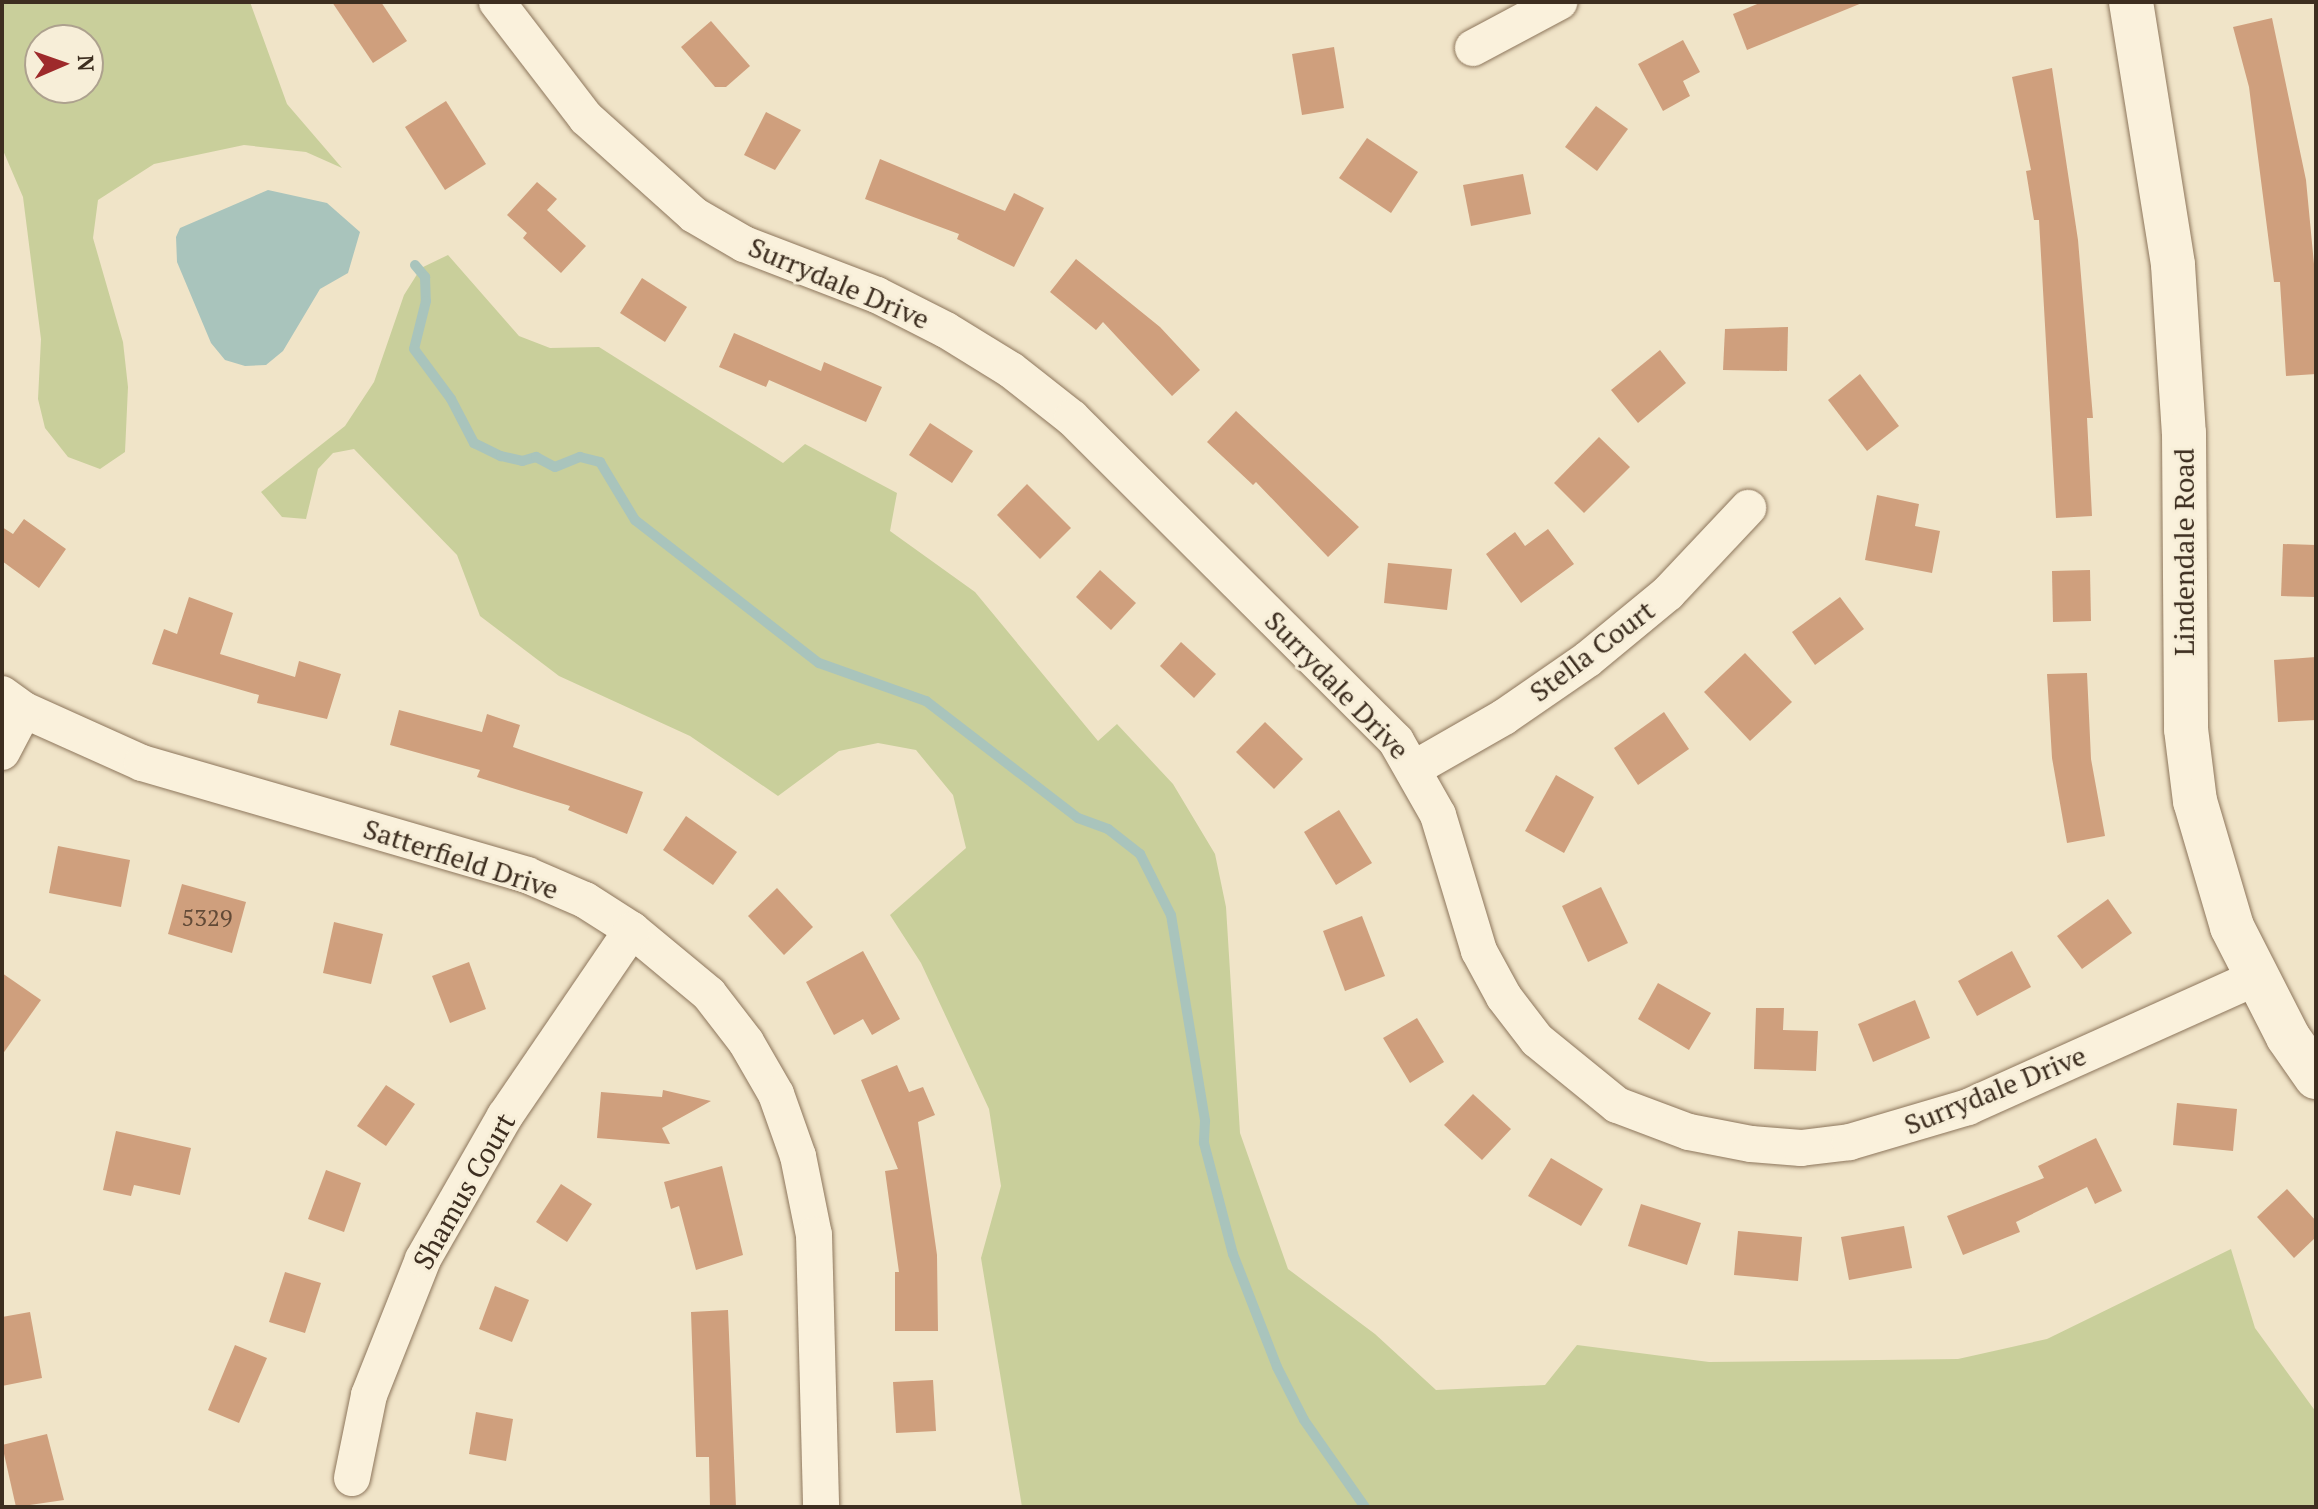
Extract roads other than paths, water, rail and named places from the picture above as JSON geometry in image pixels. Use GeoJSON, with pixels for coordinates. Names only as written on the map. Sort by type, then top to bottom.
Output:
{"type":"FeatureCollection","features":[{"type":"Feature","properties":{"kind":"street","name":"Surrydale Drive"},"geometry":{"type":"LineString","coordinates":[[497,2],[586,118],[694,215],[744,244],[877,295],[946,330],[1011,370],[1072,418],[1373,717],[1415,768],[1438,815],[1479,951],[1504,997],[1537,1040],[1584,1082],[1617,1105],[1689,1132],[1801,1148],[1910,1128],[2255,978]]}},
{"type":"Feature","properties":{"kind":"street"},"geometry":{"type":"LineString","coordinates":[[1473,48],[1559,2]]}},
{"type":"Feature","properties":{"kind":"street","name":"Lindendale Road"},"geometry":{"type":"LineString","coordinates":[[2131,2],[2173,265],[2184,433],[2187,744],[2209,858],[2255,978],[2316,1077]]}},
{"type":"Feature","properties":{"kind":"street","name":"Stella Court"},"geometry":{"type":"LineString","coordinates":[[1415,768],[1504,717],[1588,659],[1668,593],[1748,508]]}},
{"type":"Feature","properties":{"kind":"street"},"geometry":{"type":"LineString","coordinates":[[2,752],[13,702]]}},
{"type":"Feature","properties":{"kind":"street","name":"Satterfield Drive"},"geometry":{"type":"LineString","coordinates":[[13,702],[142,763],[527,875],[585,900],[679,964],[746,1042],[776,1094],[798,1156],[814,1235],[821,1507]]}},
{"type":"Feature","properties":{"kind":"street","name":"Shamus Court"},"geometry":{"type":"LineString","coordinates":[[352,1478],[369,1395],[423,1259],[505,1116],[632,930]]}},
{"type":"Feature","properties":{"kind":"water"},"geometry":{"type":"Polygon","coordinates":[[[268,190],[327,203],[360,232],[348,273],[320,289],[283,351],[266,365],[245,366],[225,360],[211,343],[177,262],[176,237],[180,228],[268,190]]]}},
{"type":"Feature","properties":{"kind":"waterway"},"geometry":{"type":"LineString","coordinates":[[415,265],[425,277],[426,301],[414,349],[451,399],[474,443],[501,456],[522,461],[536,457],[555,467],[580,457],[600,462],[635,520],[819,663],[926,701],[1078,818],[1108,829],[1140,854],[1171,915],[1205,1121],[1204,1143],[1233,1254],[1277,1367],[1304,1420],[1365,1507]]}}]}
